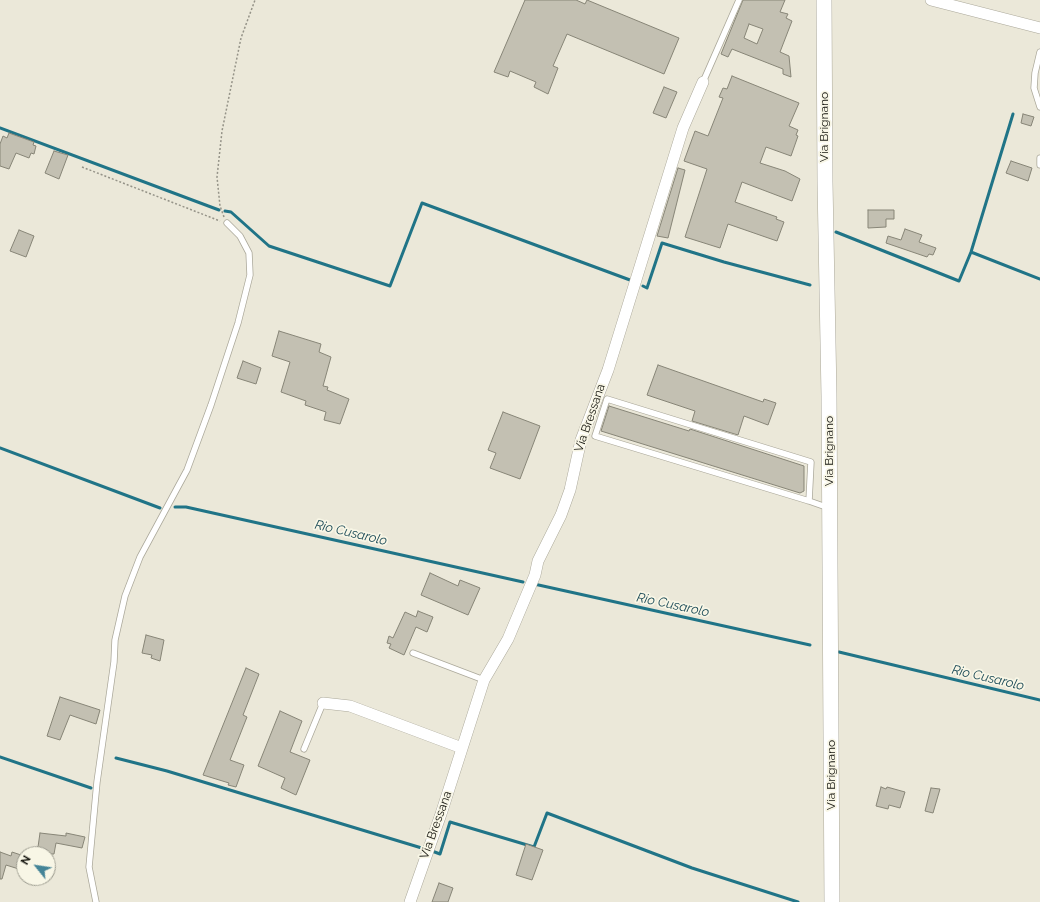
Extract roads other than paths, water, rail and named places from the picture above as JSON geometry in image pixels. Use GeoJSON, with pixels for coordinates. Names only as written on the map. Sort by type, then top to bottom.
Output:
{"type":"FeatureCollection","features":[{"type":"Feature","properties":{"kind":"street","name":"Via Brignano"},"geometry":{"type":"LineString","coordinates":[[824,0],[830,508],[832,902]]}},
{"type":"Feature","properties":{"kind":"street"},"geometry":{"type":"LineString","coordinates":[[930,0],[1040,28]]}},
{"type":"Feature","properties":{"kind":"street","name":"Via Bressana"},"geometry":{"type":"LineString","coordinates":[[410,902],[484,680],[508,639],[535,575],[538,561],[561,515],[570,490],[581,440],[608,370],[683,128],[703,82]]}},
{"type":"Feature","properties":{"kind":"street"},"geometry":{"type":"LineString","coordinates":[[323,703],[350,706],[462,748]]}},
{"type":"Feature","properties":{"kind":"lane"},"geometry":{"type":"LineString","coordinates":[[703,82],[739,0]]}},
{"type":"Feature","properties":{"kind":"lane"},"geometry":{"type":"LineString","coordinates":[[1040,52],[1035,73],[1034,88],[1040,107]]}},
{"type":"Feature","properties":{"kind":"lane"},"geometry":{"type":"LineString","coordinates":[[1040,158],[1040,165]]}},
{"type":"Feature","properties":{"kind":"lane"},"geometry":{"type":"LineString","coordinates":[[96,902],[89,867],[97,782],[114,662],[115,640],[125,596],[140,557],[187,470],[211,405],[238,323],[250,275],[249,253],[240,236],[227,223]]}},
{"type":"Feature","properties":{"kind":"lane"},"geometry":{"type":"LineString","coordinates":[[809,502],[811,462],[607,399],[595,436],[809,502],[830,508]]}},
{"type":"Feature","properties":{"kind":"lane"},"geometry":{"type":"LineString","coordinates":[[413,653],[484,680]]}},
{"type":"Feature","properties":{"kind":"lane"},"geometry":{"type":"LineString","coordinates":[[304,749],[323,703]]}},
{"type":"Feature","properties":{"kind":"waterway"},"geometry":{"type":"LineString","coordinates":[[836,232],[959,281],[971,252],[1013,114]]}},
{"type":"Feature","properties":{"kind":"waterway"},"geometry":{"type":"LineString","coordinates":[[0,128],[219,210]]}},
{"type":"Feature","properties":{"kind":"waterway"},"geometry":{"type":"LineString","coordinates":[[225,211],[231,212],[269,246],[390,286],[422,203],[630,280]]}},
{"type":"Feature","properties":{"kind":"waterway"},"geometry":{"type":"LineString","coordinates":[[643,286],[647,288],[662,243],[724,262],[810,285]]}},
{"type":"Feature","properties":{"kind":"waterway"},"geometry":{"type":"LineString","coordinates":[[971,252],[1040,279]]}},
{"type":"Feature","properties":{"kind":"waterway","name":"Rio Cusarolo"},"geometry":{"type":"LineString","coordinates":[[0,448],[160,508]]}},
{"type":"Feature","properties":{"kind":"waterway","name":"Rio Cusarolo"},"geometry":{"type":"LineString","coordinates":[[175,507],[186,507],[523,582]]}},
{"type":"Feature","properties":{"kind":"waterway","name":"Rio Cusarolo"},"geometry":{"type":"LineString","coordinates":[[534,584],[810,645]]}},
{"type":"Feature","properties":{"kind":"waterway","name":"Rio Cusarolo"},"geometry":{"type":"LineString","coordinates":[[839,652],[1040,700]]}},
{"type":"Feature","properties":{"kind":"waterway"},"geometry":{"type":"LineString","coordinates":[[0,757],[91,788]]}},
{"type":"Feature","properties":{"kind":"waterway"},"geometry":{"type":"LineString","coordinates":[[116,758],[167,771],[425,849]]}},
{"type":"Feature","properties":{"kind":"waterway"},"geometry":{"type":"LineString","coordinates":[[432,851],[440,854],[450,822],[534,847],[547,813],[692,868],[798,902]]}}]}
